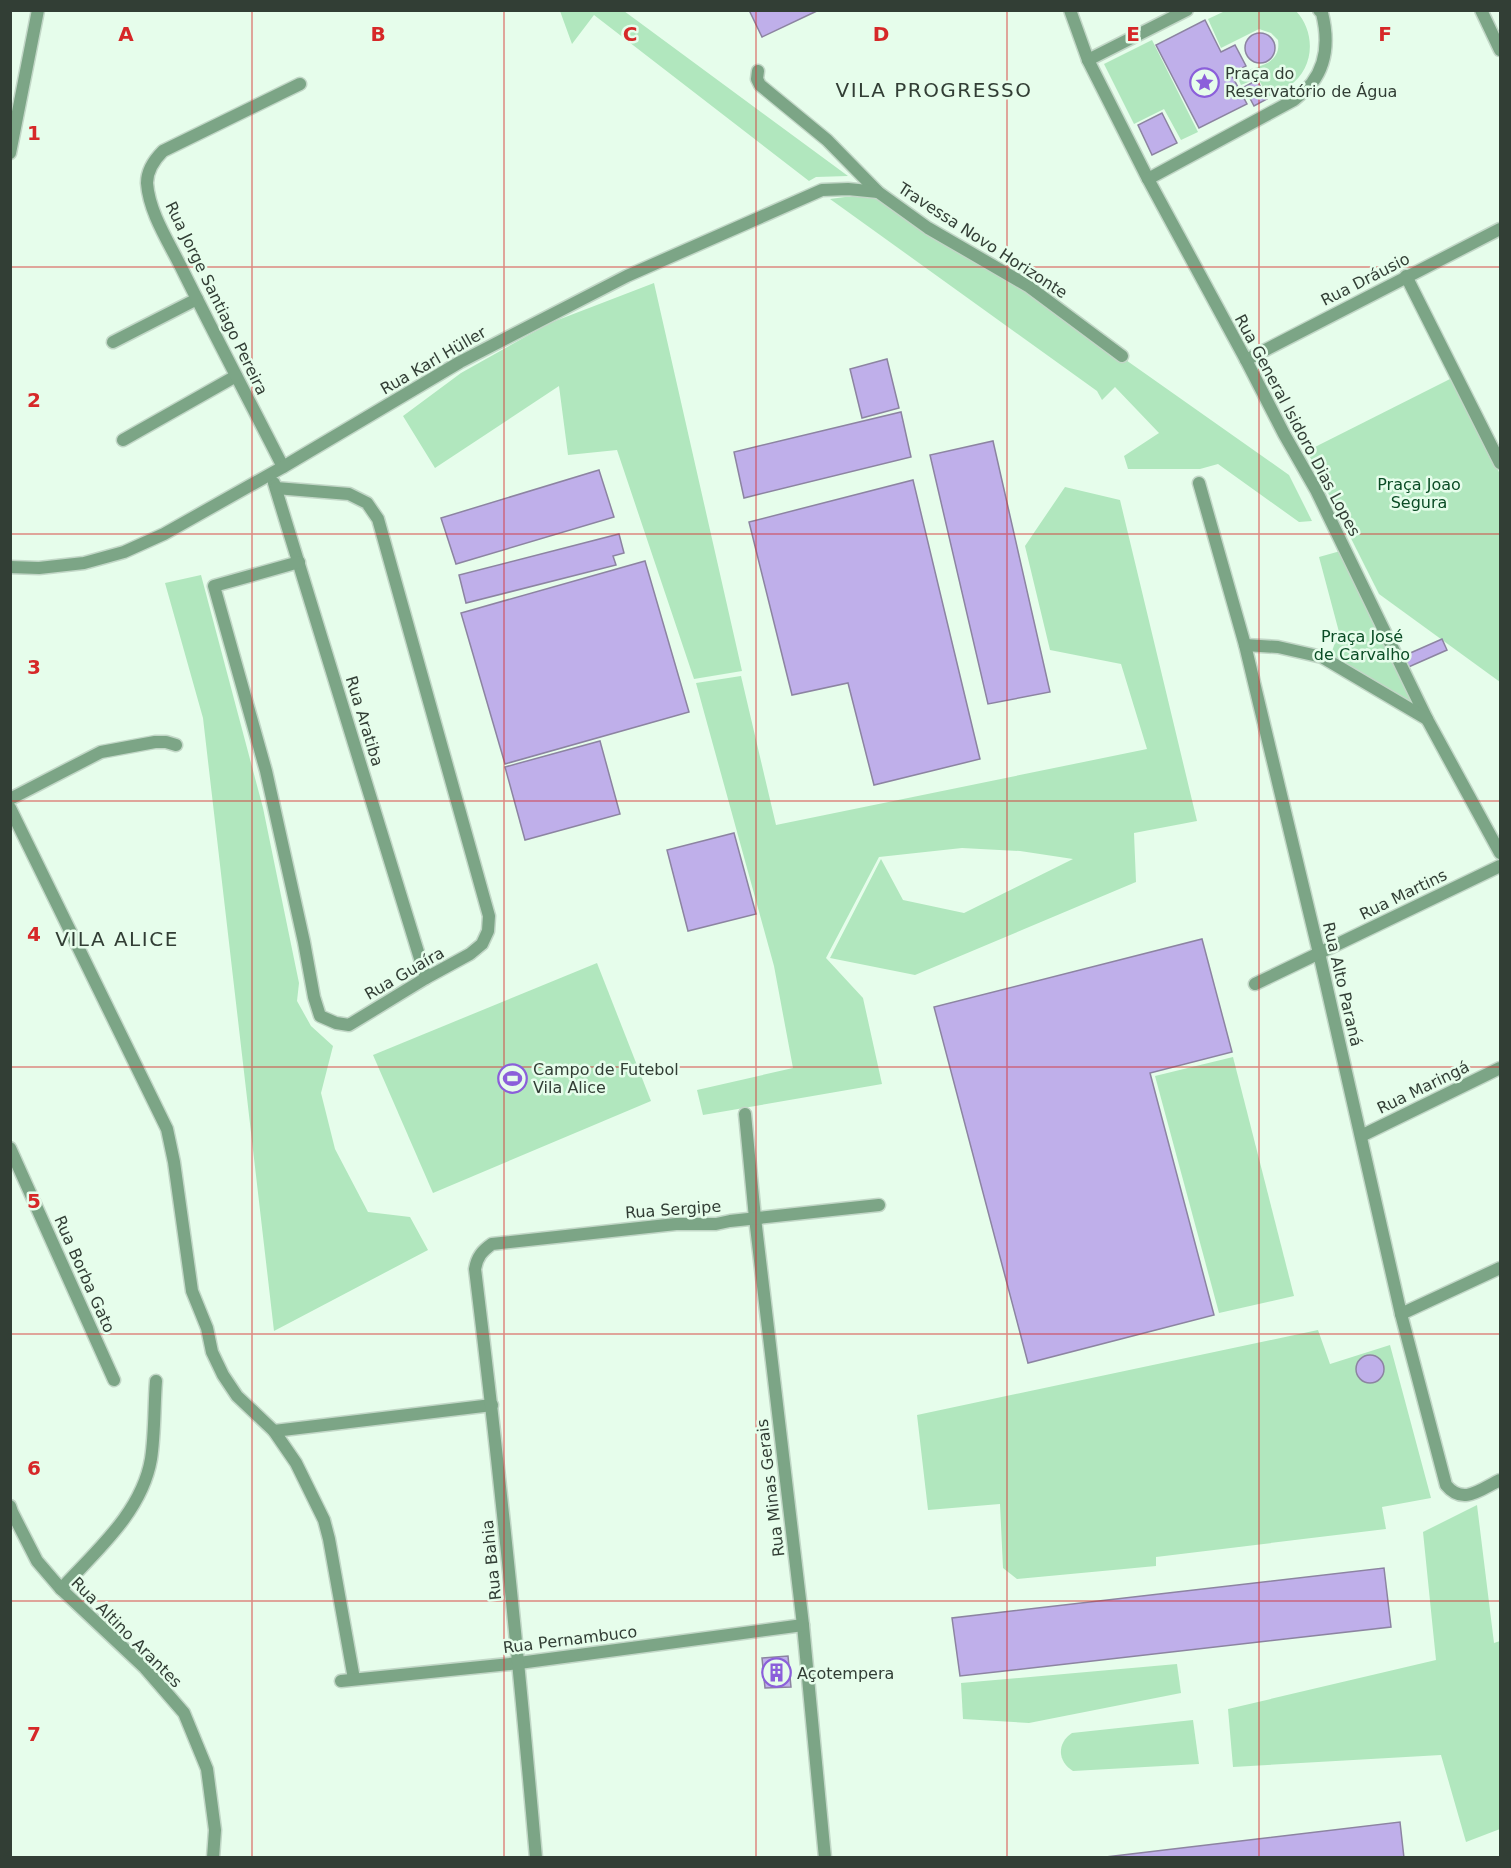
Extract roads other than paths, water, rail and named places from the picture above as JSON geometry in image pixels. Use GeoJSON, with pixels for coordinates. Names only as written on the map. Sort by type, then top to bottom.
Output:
{"type":"FeatureCollection","features":[{"type":"Feature","properties":{"kind":"street"},"geometry":{"type":"LineString","coordinates":[[10,153],[38,10]]}},
{"type":"Feature","properties":{"kind":"street","name":"Rua General Isidoro Dias Lopes"},"geometry":{"type":"LineString","coordinates":[[1070,10],[1088,60],[1148,179],[1316,490],[1427,719],[1500,853]]}},
{"type":"Feature","properties":{"kind":"street"},"geometry":{"type":"LineString","coordinates":[[1088,60],[1187,10]]}},
{"type":"Feature","properties":{"kind":"street"},"geometry":{"type":"LineString","coordinates":[[1481,10],[1500,50]]}},
{"type":"Feature","properties":{"kind":"street"},"geometry":{"type":"LineString","coordinates":[[1148,179],[1294,100],[1313,83],[1323,62],[1327,34],[1323,11]]}},
{"type":"Feature","properties":{"kind":"street","name":"Travessa Novo Horizonte"},"geometry":{"type":"LineString","coordinates":[[758,71],[757,79],[760,85],[827,140],[878,192],[928,228],[1028,286],[1122,356]]}},
{"type":"Feature","properties":{"kind":"street","name":"Rua Jorge Santiago Pereira"},"geometry":{"type":"LineString","coordinates":[[283,466],[155,213],[149,196],[147,179],[156,157],[163,151],[300,84]]}},
{"type":"Feature","properties":{"kind":"street","name":"Rua Karl Hüller"},"geometry":{"type":"LineString","coordinates":[[10,567],[39,568],[84,563],[124,552],[164,534],[272,473],[460,362],[627,276],[822,190],[848,189],[878,192]]}},
{"type":"Feature","properties":{"kind":"street","name":"Rua Dráusio"},"geometry":{"type":"LineString","coordinates":[[1246,360],[1500,229]]}},
{"type":"Feature","properties":{"kind":"street"},"geometry":{"type":"LineString","coordinates":[[1406,276],[1500,463]]}},
{"type":"Feature","properties":{"kind":"street"},"geometry":{"type":"LineString","coordinates":[[113,342],[196,298]]}},
{"type":"Feature","properties":{"kind":"street"},"geometry":{"type":"LineString","coordinates":[[123,440],[236,376]]}},
{"type":"Feature","properties":{"kind":"street","name":"Rua Aratiba"},"geometry":{"type":"LineString","coordinates":[[272,473],[426,978]]}},
{"type":"Feature","properties":{"kind":"street","name":"Rua Alto Paraná"},"geometry":{"type":"LineString","coordinates":[[1199,483],[1245,645],[1319,952],[1401,1314],[1446,1485],[1451,1492],[1469,1495],[1500,1480]]}},
{"type":"Feature","properties":{"kind":"street","name":"Rua Guaíra"},"geometry":{"type":"LineString","coordinates":[[276,488],[349,494],[367,503],[378,519],[489,916],[488,931],[482,944],[470,954],[349,1025],[336,1023],[320,1016],[314,997],[267,771],[214,586],[299,562]]}},
{"type":"Feature","properties":{"kind":"street"},"geometry":{"type":"LineString","coordinates":[[1245,645],[1278,647],[1322,657],[1427,719]]}},
{"type":"Feature","properties":{"kind":"street"},"geometry":{"type":"LineString","coordinates":[[10,799],[101,752],[155,742],[176,745]]}},
{"type":"Feature","properties":{"kind":"street"},"geometry":{"type":"LineString","coordinates":[[10,808],[167,1129],[174,1162],[192,1291],[207,1328],[212,1352],[237,1396],[274,1431],[296,1462],[324,1520],[330,1539],[354,1679]]}},
{"type":"Feature","properties":{"kind":"street","name":"Rua Martins"},"geometry":{"type":"LineString","coordinates":[[1255,984],[1500,866]]}},
{"type":"Feature","properties":{"kind":"street","name":"Rua Maringá"},"geometry":{"type":"LineString","coordinates":[[1361,1136],[1500,1068]]}},
{"type":"Feature","properties":{"kind":"street","name":"Rua Minas Gerais"},"geometry":{"type":"LineString","coordinates":[[745,1114],[803,1625],[825,1857]]}},
{"type":"Feature","properties":{"kind":"street","name":"Rua Borba Gato"},"geometry":{"type":"LineString","coordinates":[[10,1148],[114,1380]]}},
{"type":"Feature","properties":{"kind":"street","name":"Rua Sergipe"},"geometry":{"type":"LineString","coordinates":[[477,1259],[483,1250],[492,1244],[676,1224],[717,1224],[879,1205]]}},
{"type":"Feature","properties":{"kind":"street","name":"Rua Bahia"},"geometry":{"type":"LineString","coordinates":[[477,1259],[475,1269],[492,1405],[519,1663],[536,1857]]}},
{"type":"Feature","properties":{"kind":"street"},"geometry":{"type":"LineString","coordinates":[[1401,1314],[1500,1268]]}},
{"type":"Feature","properties":{"kind":"street"},"geometry":{"type":"LineString","coordinates":[[61,1588],[118,1527],[144,1483],[151,1459],[156,1381]]}},
{"type":"Feature","properties":{"kind":"street"},"geometry":{"type":"LineString","coordinates":[[274,1431],[492,1405]]}},
{"type":"Feature","properties":{"kind":"street","name":"Rua Altino Arantes"},"geometry":{"type":"LineString","coordinates":[[11,1510],[37,1561],[61,1588],[145,1668],[184,1713],[207,1769],[215,1830],[213,1857]]}},
{"type":"Feature","properties":{"kind":"street","name":"Rua Pernambuco"},"geometry":{"type":"LineString","coordinates":[[341,1681],[519,1663],[803,1625]]}},
{"type":"Feature","properties":{"kind":"place","name":"Praça do Reservatório de Água"},"geometry":{"type":"Point","coordinates":[1204,82]}},
{"type":"Feature","properties":{"kind":"place","name":"Campo de Futebol Vila Alice"},"geometry":{"type":"Point","coordinates":[512,1078]}},
{"type":"Feature","properties":{"kind":"place","name":"Açotempera"},"geometry":{"type":"Point","coordinates":[776,1673]}},
{"type":"Feature","properties":{"kind":"district","name":"VILA PROGRESSO"},"geometry":{"type":"Point","coordinates":[934,90]}},
{"type":"Feature","properties":{"kind":"district","name":"VILA ALICE"},"geometry":{"type":"Point","coordinates":[117,939]}},
{"type":"Feature","properties":{"kind":"park label","name":"Praça Joao Segura"},"geometry":{"type":"Point","coordinates":[1419,493]}},
{"type":"Feature","properties":{"kind":"park label","name":"Praça José de Carvalho"},"geometry":{"type":"Point","coordinates":[1362,645]}}]}
